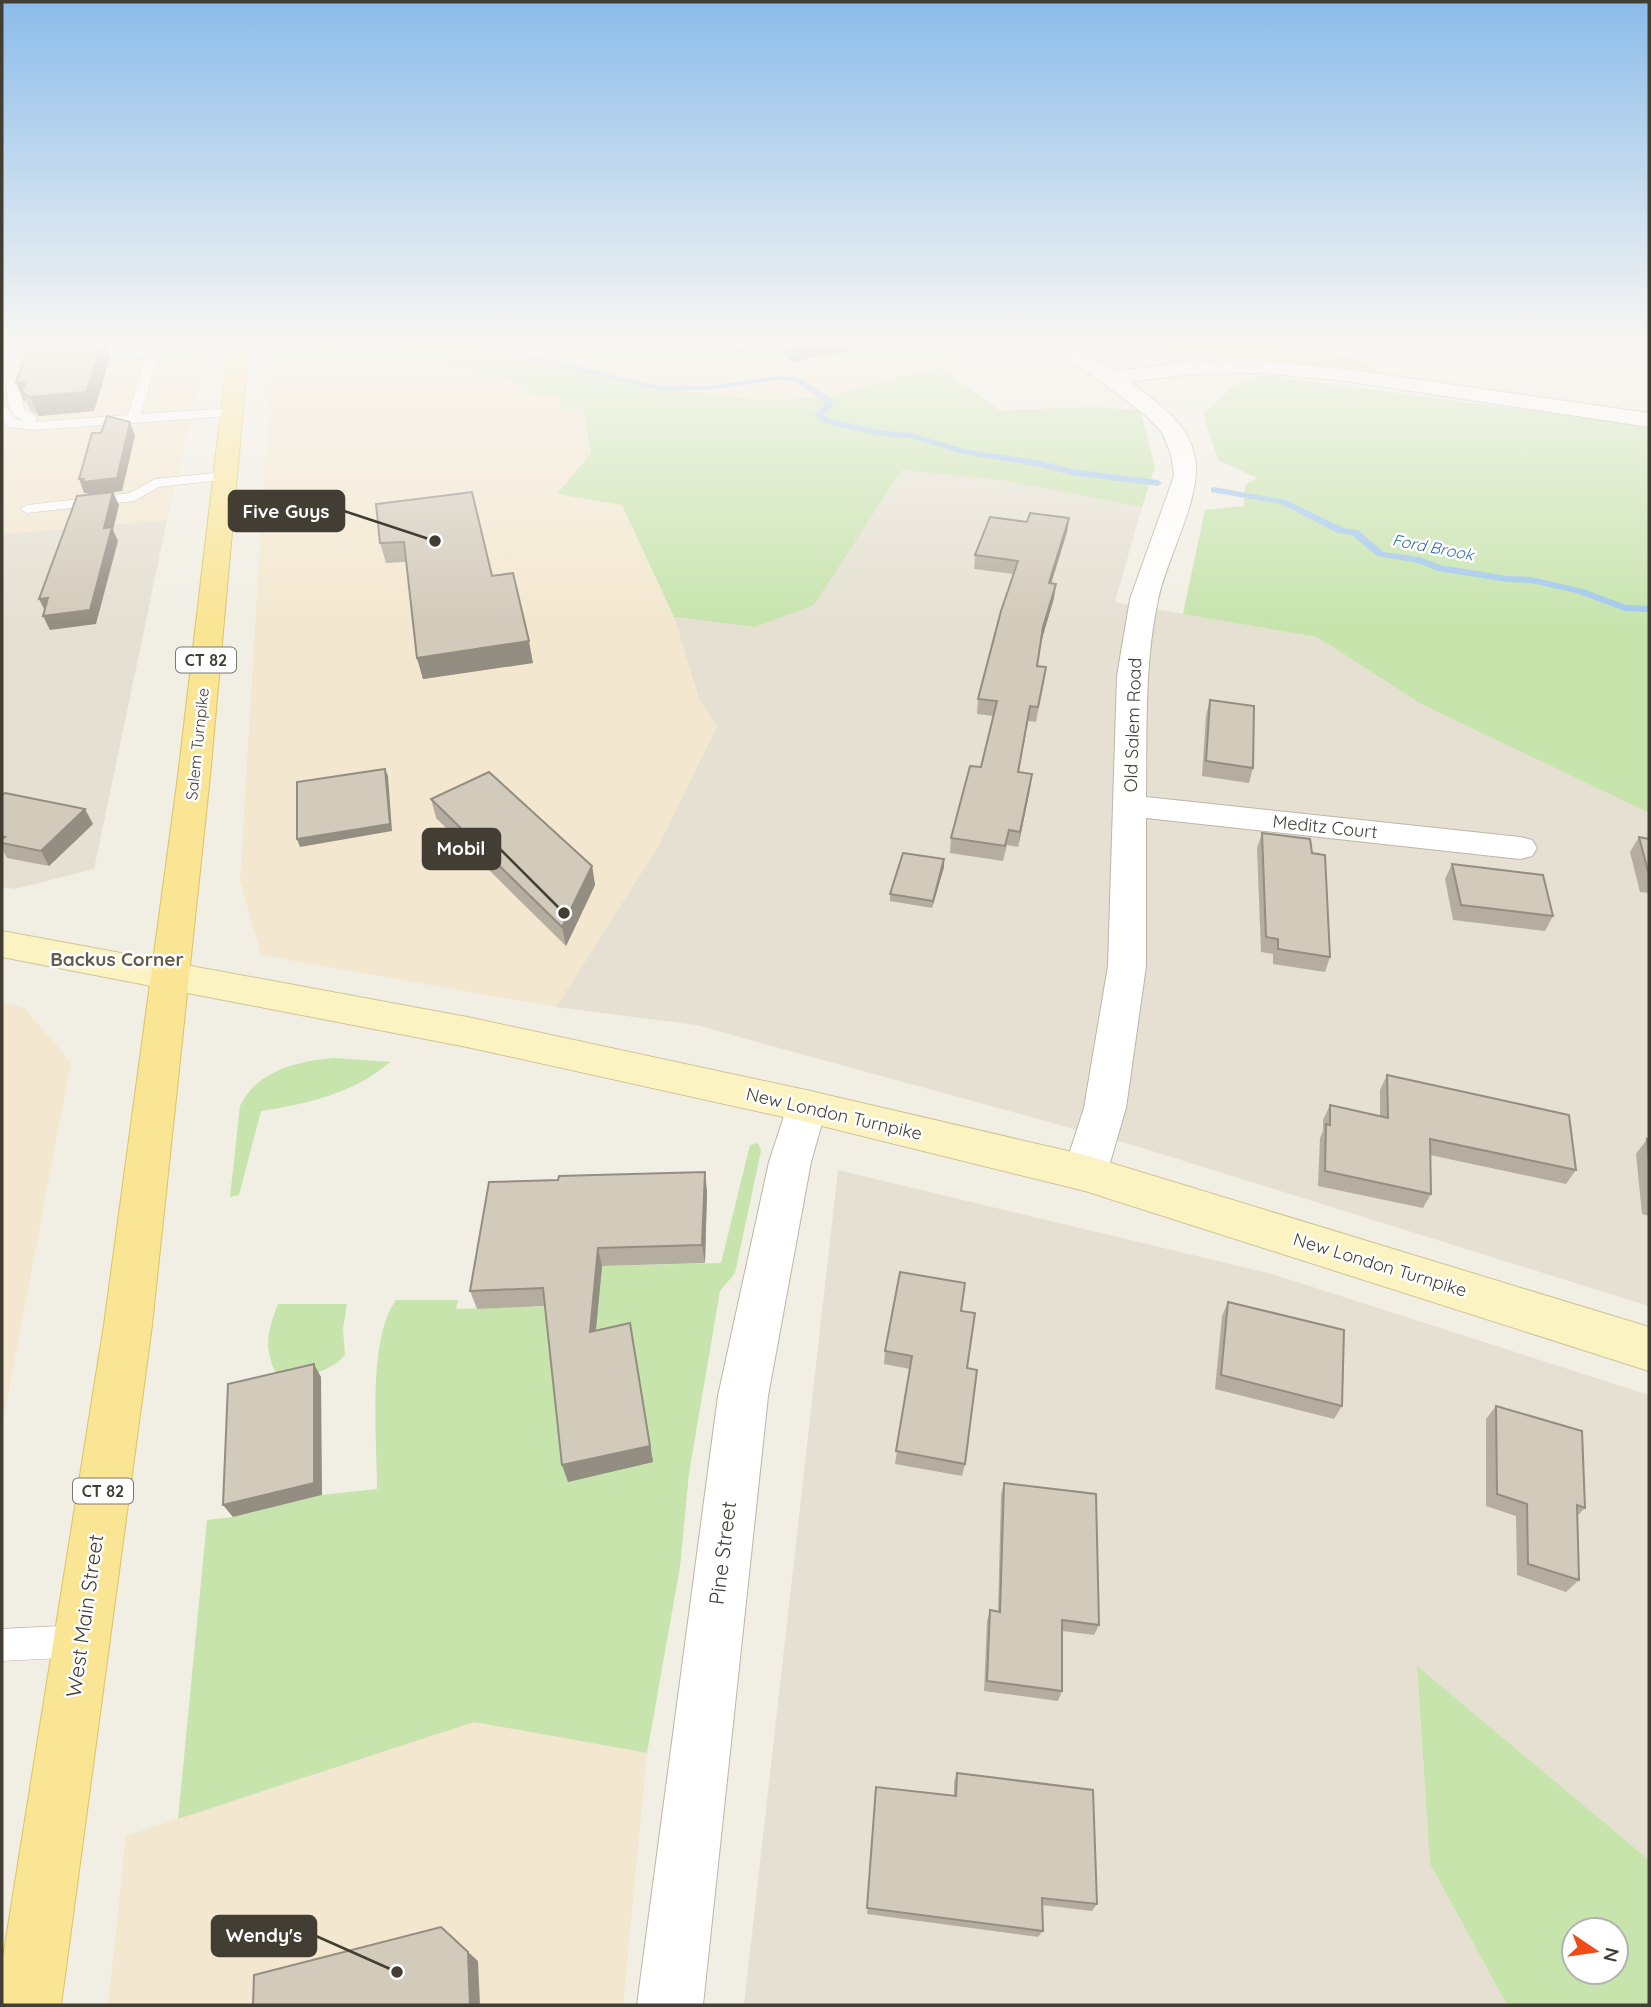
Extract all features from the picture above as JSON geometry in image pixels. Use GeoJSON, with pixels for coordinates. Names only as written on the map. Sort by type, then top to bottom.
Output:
{"type":"FeatureCollection","features":[{"type":"Feature","properties":{"kind":"main road","name":"Salem Turnpike"},"geometry":{"type":"LineString","coordinates":[[170,976],[230,437]]}},
{"type":"Feature","properties":{"kind":"main road","name":"New London Turnpike"},"geometry":{"type":"LineString","coordinates":[[2,944],[441,1026],[806,1106],[1085,1173],[1649,1349]]}},
{"type":"Feature","properties":{"kind":"main road","name":"West Main Street"},"geometry":{"type":"LineString","coordinates":[[28,2005],[128,1325],[170,976]]}},
{"type":"Feature","properties":{"kind":"street","name":"Old Salem Road"},"geometry":{"type":"LineString","coordinates":[[1085,1173],[1105,1108],[1127,966],[1132,676],[1144,599],[1186,475],[1183,454],[1176,437]]}},
{"type":"Feature","properties":{"kind":"street","name":"Meditz Court"},"geometry":{"type":"LineString","coordinates":[[1130,806],[1520,848]]}},
{"type":"Feature","properties":{"kind":"street","name":"Pine Street"},"geometry":{"type":"LineString","coordinates":[[670,2005],[743,1396],[790,1162],[806,1106]]}},
{"type":"Feature","properties":{"kind":"lane"},"geometry":{"type":"LineString","coordinates":[[27,509],[134,497],[155,482],[226,475]]}},
{"type":"Feature","properties":{"kind":"lane"},"geometry":{"type":"LineString","coordinates":[[2,1645],[82,1641]]}},
{"type":"Feature","properties":{"kind":"shaded area"},"geometry":{"type":"Polygon","coordinates":[[[2,437],[187,437],[167,520],[2,534],[2,437]]]}},
{"type":"Feature","properties":{"kind":"shaded area"},"geometry":{"type":"Polygon","coordinates":[[[266,437],[588,437],[591,453],[622,505],[674,617],[699,699],[717,726],[659,845],[556,1007],[261,955],[240,881],[266,437]]]}},
{"type":"Feature","properties":{"kind":"shaded area"},"geometry":{"type":"Polygon","coordinates":[[[902,470],[1001,479],[1142,507],[1115,602],[1317,637],[1421,704],[1649,813],[1649,1306],[1136,1146],[696,1025],[556,1007],[659,845],[717,726],[699,699],[674,617],[755,627],[814,605],[902,470]]]}},
{"type":"Feature","properties":{"kind":"shaded area"},"geometry":{"type":"Polygon","coordinates":[[[167,520],[94,869],[15,889],[2,887],[2,534],[167,520]]]}},
{"type":"Feature","properties":{"kind":"shaded area"},"geometry":{"type":"Polygon","coordinates":[[[2,1002],[24,1008],[71,1062],[2,1426],[2,1002]]]}},
{"type":"Feature","properties":{"kind":"shaded area"},"geometry":{"type":"Polygon","coordinates":[[[838,1170],[1272,1274],[1649,1395],[1649,1860],[1417,1668],[1430,1864],[1507,2005],[744,2005],[838,1170]]]}},
{"type":"Feature","properties":{"kind":"shaded area"},"geometry":{"type":"Polygon","coordinates":[[[474,1722],[647,1753],[623,2005],[108,2005],[126,1836],[474,1722]]]}},
{"type":"Feature","properties":{"kind":"green space"},"geometry":{"type":"Polygon","coordinates":[[[588,437],[1147,437],[1155,467],[1142,507],[1001,480],[902,470],[814,605],[755,627],[674,617],[622,505],[557,494],[591,453],[588,437]]]}},
{"type":"Feature","properties":{"kind":"green space"},"geometry":{"type":"Polygon","coordinates":[[[1210,437],[1649,437],[1649,813],[1421,704],[1317,637],[1183,614],[1205,510],[1244,506],[1245,485],[1257,478],[1218,460],[1210,437]]]}},
{"type":"Feature","properties":{"kind":"green space"},"geometry":{"type":"Polygon","coordinates":[[[335,1058],[390,1062],[362,1082],[330,1096],[261,1111],[239,1195],[230,1197],[240,1106],[247,1094],[268,1076],[280,1070],[335,1058]]]}},
{"type":"Feature","properties":{"kind":"green space"},"geometry":{"type":"Polygon","coordinates":[[[758,1143],[761,1151],[735,1273],[720,1291],[689,1473],[680,1567],[647,1753],[474,1722],[178,1819],[207,1520],[233,1517],[322,1495],[377,1489],[377,1364],[387,1318],[396,1300],[458,1300],[456,1309],[557,1306],[602,1266],[721,1263],[750,1145],[758,1143]]]}},
{"type":"Feature","properties":{"kind":"green space"},"geometry":{"type":"Polygon","coordinates":[[[278,1304],[347,1304],[343,1329],[345,1355],[323,1371],[313,1374],[284,1376],[276,1373],[269,1355],[268,1338],[278,1304]]]}},
{"type":"Feature","properties":{"kind":"green space"},"geometry":{"type":"Polygon","coordinates":[[[1417,1666],[1649,1860],[1649,2005],[1507,2005],[1430,1864],[1417,1666]]]}},
{"type":"Feature","properties":{"kind":"building"},"geometry":{"type":"Polygon","coordinates":[[[91,437],[127,437],[117,478],[83,482],[84,479],[79,479],[91,437]]]}},
{"type":"Feature","properties":{"kind":"building"},"geometry":{"type":"Polygon","coordinates":[[[113,492],[104,528],[112,527],[90,610],[43,616],[48,598],[39,599],[77,496],[113,492]]]}},
{"type":"Feature","properties":{"kind":"building"},"geometry":{"type":"Polygon","coordinates":[[[472,492],[492,576],[513,573],[529,641],[417,658],[404,542],[380,543],[376,504],[472,492]]]}},
{"type":"Feature","properties":{"kind":"building"},"geometry":{"type":"Polygon","coordinates":[[[1030,513],[1069,518],[1049,583],[1056,584],[1043,627],[1037,666],[1046,667],[1038,707],[1030,706],[1018,772],[1032,774],[1020,832],[1009,830],[1005,846],[951,838],[970,766],[981,767],[997,701],[978,699],[1001,611],[1018,561],[975,555],[990,517],[1027,522],[1030,513]]]}},
{"type":"Feature","properties":{"kind":"building"},"geometry":{"type":"Polygon","coordinates":[[[1210,700],[1254,706],[1253,768],[1206,761],[1210,700]]]}},
{"type":"Feature","properties":{"kind":"building"},"geometry":{"type":"Polygon","coordinates":[[[385,769],[390,824],[297,839],[297,782],[385,769]]]}},
{"type":"Feature","properties":{"kind":"building"},"geometry":{"type":"Polygon","coordinates":[[[489,772],[592,866],[562,927],[431,799],[489,772]]]}},
{"type":"Feature","properties":{"kind":"building"},"geometry":{"type":"Polygon","coordinates":[[[5,793],[85,809],[41,851],[2,843],[5,837],[2,836],[2,795],[5,793]]]}},
{"type":"Feature","properties":{"kind":"building"},"geometry":{"type":"Polygon","coordinates":[[[1262,833],[1310,839],[1312,853],[1325,855],[1330,957],[1278,949],[1278,939],[1266,937],[1262,833]]]}},
{"type":"Feature","properties":{"kind":"building"},"geometry":{"type":"Polygon","coordinates":[[[1639,837],[1649,839],[1649,875],[1639,837]]]}},
{"type":"Feature","properties":{"kind":"building"},"geometry":{"type":"Polygon","coordinates":[[[903,853],[944,859],[933,901],[890,894],[903,853]]]}},
{"type":"Feature","properties":{"kind":"building"},"geometry":{"type":"Polygon","coordinates":[[[1452,864],[1543,875],[1553,916],[1461,905],[1452,864]]]}},
{"type":"Feature","properties":{"kind":"building"},"geometry":{"type":"Polygon","coordinates":[[[1387,1075],[1569,1115],[1576,1170],[1430,1139],[1431,1194],[1325,1171],[1326,1124],[1330,1125],[1330,1105],[1388,1118],[1387,1075]]]}},
{"type":"Feature","properties":{"kind":"building"},"geometry":{"type":"Polygon","coordinates":[[[705,1172],[702,1245],[598,1248],[590,1332],[630,1323],[650,1446],[562,1465],[543,1288],[470,1291],[489,1182],[558,1180],[559,1176],[705,1172]]]}},
{"type":"Feature","properties":{"kind":"building"},"geometry":{"type":"Polygon","coordinates":[[[900,1272],[965,1283],[961,1311],[975,1313],[967,1368],[977,1370],[965,1464],[896,1451],[912,1356],[885,1351],[900,1272]]]}},
{"type":"Feature","properties":{"kind":"building"},"geometry":{"type":"Polygon","coordinates":[[[1228,1302],[1344,1330],[1342,1406],[1221,1375],[1228,1302]]]}},
{"type":"Feature","properties":{"kind":"building"},"geometry":{"type":"Polygon","coordinates":[[[314,1364],[314,1483],[223,1505],[228,1384],[314,1364]]]}},
{"type":"Feature","properties":{"kind":"building"},"geometry":{"type":"Polygon","coordinates":[[[1496,1406],[1582,1431],[1585,1508],[1577,1505],[1579,1580],[1528,1564],[1527,1504],[1497,1494],[1496,1406]]]}},
{"type":"Feature","properties":{"kind":"building"},"geometry":{"type":"Polygon","coordinates":[[[1004,1483],[1096,1494],[1099,1625],[1062,1620],[1062,1691],[987,1681],[990,1610],[1000,1612],[1004,1483]]]}},
{"type":"Feature","properties":{"kind":"building"},"geometry":{"type":"Polygon","coordinates":[[[957,1773],[1093,1790],[1097,1904],[1042,1898],[1043,1931],[867,1908],[876,1787],[956,1796],[957,1773]]]}},
{"type":"Feature","properties":{"kind":"building"},"geometry":{"type":"Polygon","coordinates":[[[441,1927],[468,1952],[470,2005],[253,2005],[254,1975],[441,1927]]]}},
{"type":"Feature","properties":{"kind":"waterway"},"geometry":{"type":"LineString","coordinates":[[913,437],[963,451],[1037,463],[1071,472],[1158,483]]}},
{"type":"Feature","properties":{"kind":"waterway","name":"Ford Brook"},"geometry":{"type":"LineString","coordinates":[[1214,490],[1283,502],[1341,531],[1355,532],[1380,554],[1420,560],[1438,568],[1531,580],[1579,591],[1625,608],[1649,609]]}},
{"type":"Feature","properties":{"kind":"place","name":"Five Guys"},"geometry":{"type":"Point","coordinates":[435,541]}},
{"type":"Feature","properties":{"kind":"place","name":"Mobil"},"geometry":{"type":"Point","coordinates":[564,913]}},
{"type":"Feature","properties":{"kind":"place","name":"Wendy's"},"geometry":{"type":"Point","coordinates":[397,1972]}},
{"type":"Feature","properties":{"kind":"district","name":"Backus Corner"},"geometry":{"type":"Point","coordinates":[117,959]}}]}
